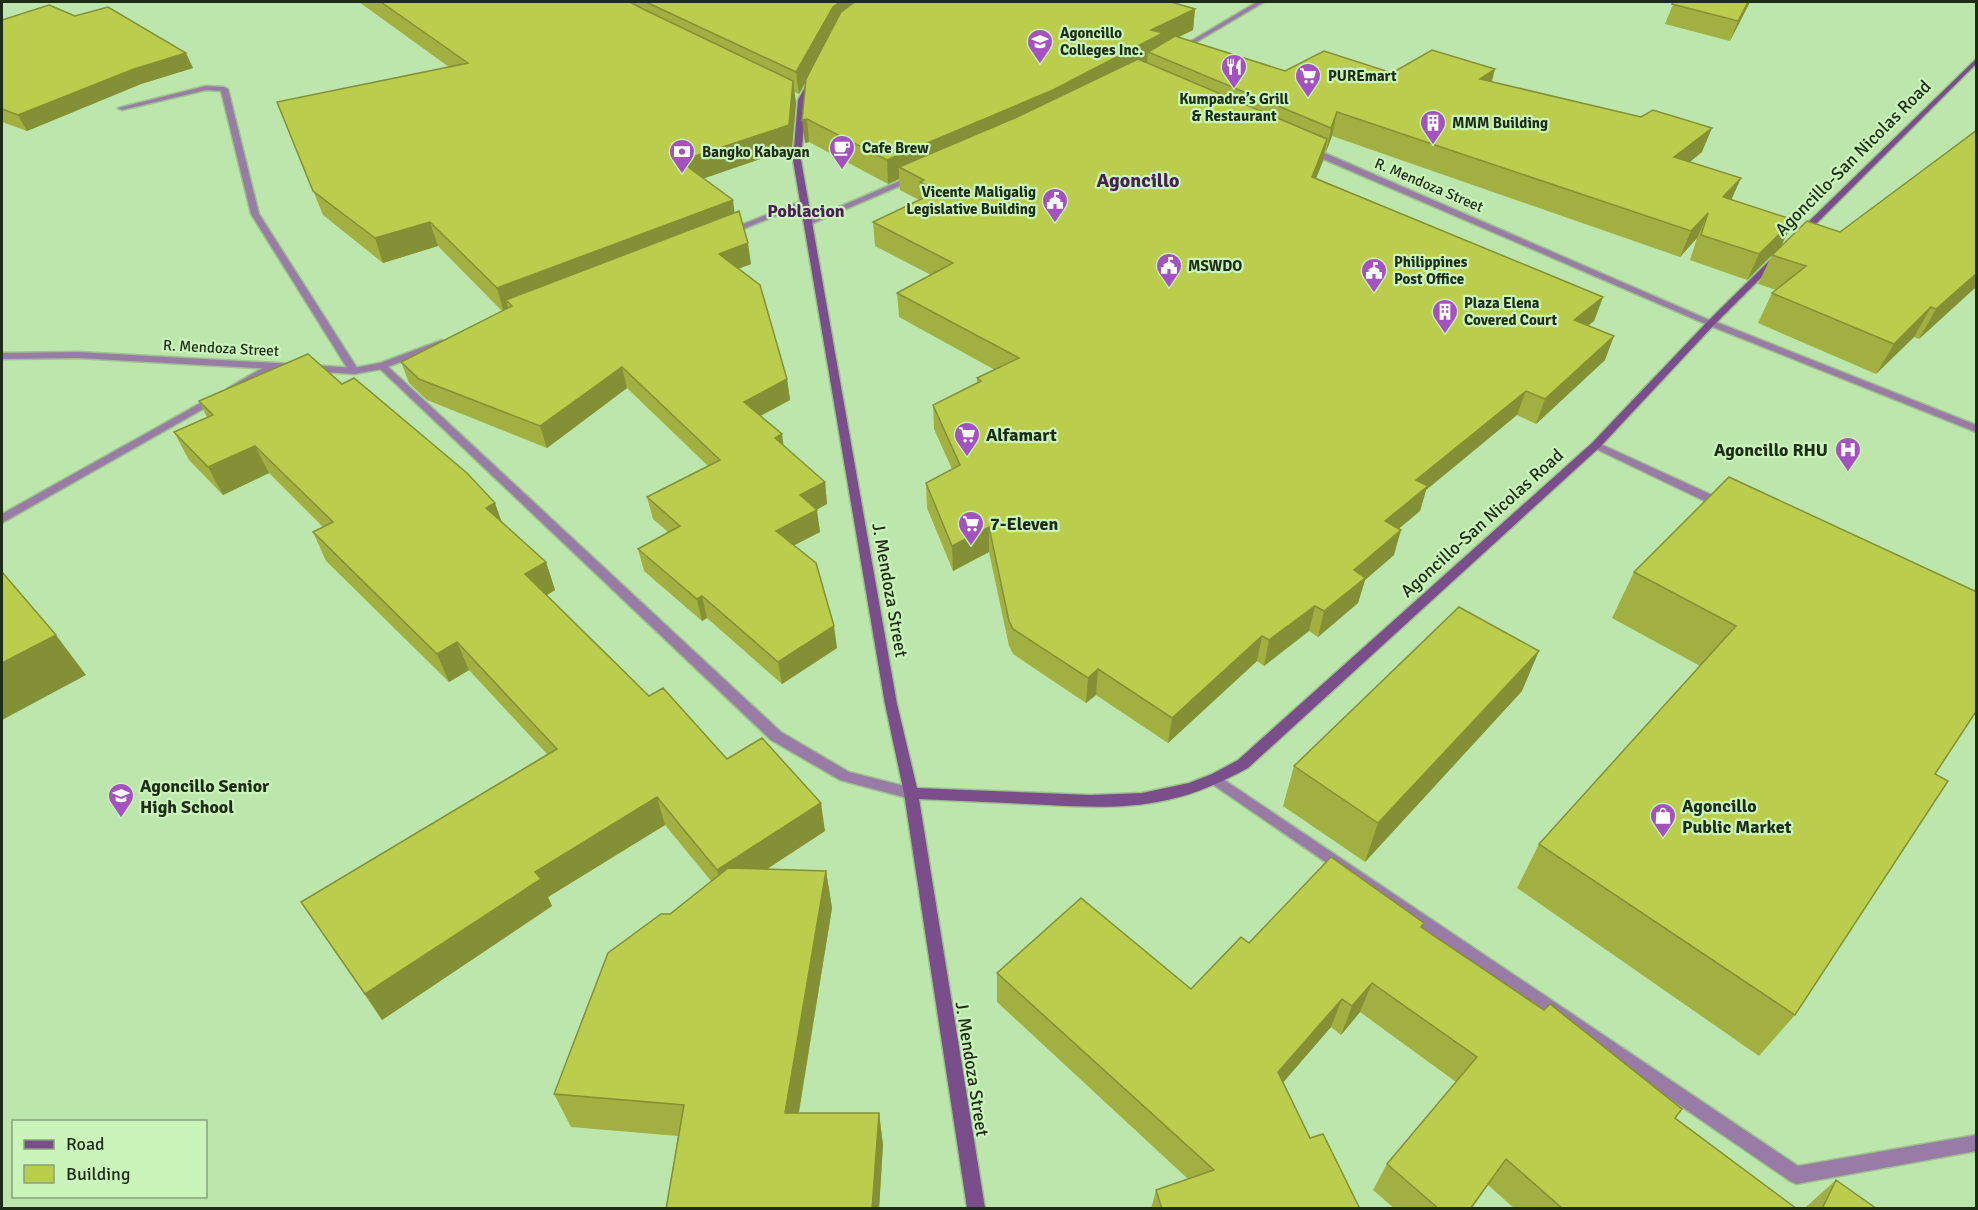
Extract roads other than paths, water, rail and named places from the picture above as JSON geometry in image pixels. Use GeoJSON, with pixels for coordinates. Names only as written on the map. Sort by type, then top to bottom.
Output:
{"type":"FeatureCollection","features":[{"type":"Feature","properties":{"kind":"main road","name":"Agoncillo-San Nicolas Road"},"geometry":{"type":"LineString","coordinates":[[911,793],[1120,802],[1174,794],[1217,780],[1242,764],[1596,444],[1711,323],[1977,61]]}},
{"type":"Feature","properties":{"kind":"main road","name":"J. Mendoza Street"},"geometry":{"type":"LineString","coordinates":[[818,70],[797,98],[797,160],[891,704],[911,793],[976,1209]]}},
{"type":"Feature","properties":{"kind":"street"},"geometry":{"type":"LineString","coordinates":[[1174,53],[1261,2]]}},
{"type":"Feature","properties":{"kind":"street"},"geometry":{"type":"LineString","coordinates":[[122,108],[206,88],[224,89],[255,213],[354,371]]}},
{"type":"Feature","properties":{"kind":"street","name":"R. Mendoza Street"},"geometry":{"type":"LineString","coordinates":[[1298,146],[1711,323],[1977,429]]}},
{"type":"Feature","properties":{"kind":"street"},"geometry":{"type":"LineString","coordinates":[[808,222],[922,175]]}},
{"type":"Feature","properties":{"kind":"street"},"geometry":{"type":"LineString","coordinates":[[715,237],[804,203]]}},
{"type":"Feature","properties":{"kind":"street","name":"R. Mendoza Street"},"geometry":{"type":"LineString","coordinates":[[2,356],[78,355],[354,371],[382,366],[449,340]]}},
{"type":"Feature","properties":{"kind":"street"},"geometry":{"type":"LineString","coordinates":[[2,519],[271,366]]}},
{"type":"Feature","properties":{"kind":"street"},"geometry":{"type":"LineString","coordinates":[[382,366],[776,736],[845,776],[911,793]]}},
{"type":"Feature","properties":{"kind":"street"},"geometry":{"type":"LineString","coordinates":[[1596,444],[1734,510]]}},
{"type":"Feature","properties":{"kind":"street"},"geometry":{"type":"LineString","coordinates":[[1217,780],[1796,1175],[1977,1143]]}},
{"type":"Feature","properties":{"kind":"place","name":"Agoncillo Colleges Inc."},"geometry":{"type":"Point","coordinates":[1040,65]}},
{"type":"Feature","properties":{"kind":"place","name":"Kumpadre’s Grill & Restaurant"},"geometry":{"type":"Point","coordinates":[1234,90]}},
{"type":"Feature","properties":{"kind":"place","name":"PUREmart"},"geometry":{"type":"Point","coordinates":[1308,99]}},
{"type":"Feature","properties":{"kind":"place","name":"MMM Building"},"geometry":{"type":"Point","coordinates":[1433,146]}},
{"type":"Feature","properties":{"kind":"place","name":"Cafe Brew"},"geometry":{"type":"Point","coordinates":[842,171]}},
{"type":"Feature","properties":{"kind":"place","name":"Bangko Kabayan"},"geometry":{"type":"Point","coordinates":[682,175]}},
{"type":"Feature","properties":{"kind":"place","name":"Vicente Maligalig Legislative Building"},"geometry":{"type":"Point","coordinates":[1055,224]}},
{"type":"Feature","properties":{"kind":"place","name":"MSWDO"},"geometry":{"type":"Point","coordinates":[1169,289]}},
{"type":"Feature","properties":{"kind":"place","name":"Philippines Post Office"},"geometry":{"type":"Point","coordinates":[1374,294]}},
{"type":"Feature","properties":{"kind":"place","name":"Plaza Elena Covered Court"},"geometry":{"type":"Point","coordinates":[1445,335]}},
{"type":"Feature","properties":{"kind":"place","name":"Alfamart"},"geometry":{"type":"Point","coordinates":[967,458]}},
{"type":"Feature","properties":{"kind":"place","name":"Agoncillo RHU"},"geometry":{"type":"Point","coordinates":[1848,473]}},
{"type":"Feature","properties":{"kind":"place","name":"7-Eleven"},"geometry":{"type":"Point","coordinates":[971,547]}},
{"type":"Feature","properties":{"kind":"place","name":"Agoncillo Senior High School"},"geometry":{"type":"Point","coordinates":[121,819]}},
{"type":"Feature","properties":{"kind":"place","name":"Agoncillo Public Market"},"geometry":{"type":"Point","coordinates":[1663,839]}},
{"type":"Feature","properties":{"kind":"district","name":"Agoncillo"},"geometry":{"type":"Point","coordinates":[1138,180]}},
{"type":"Feature","properties":{"kind":"district","name":"Poblacion"},"geometry":{"type":"Point","coordinates":[806,211]}}]}
